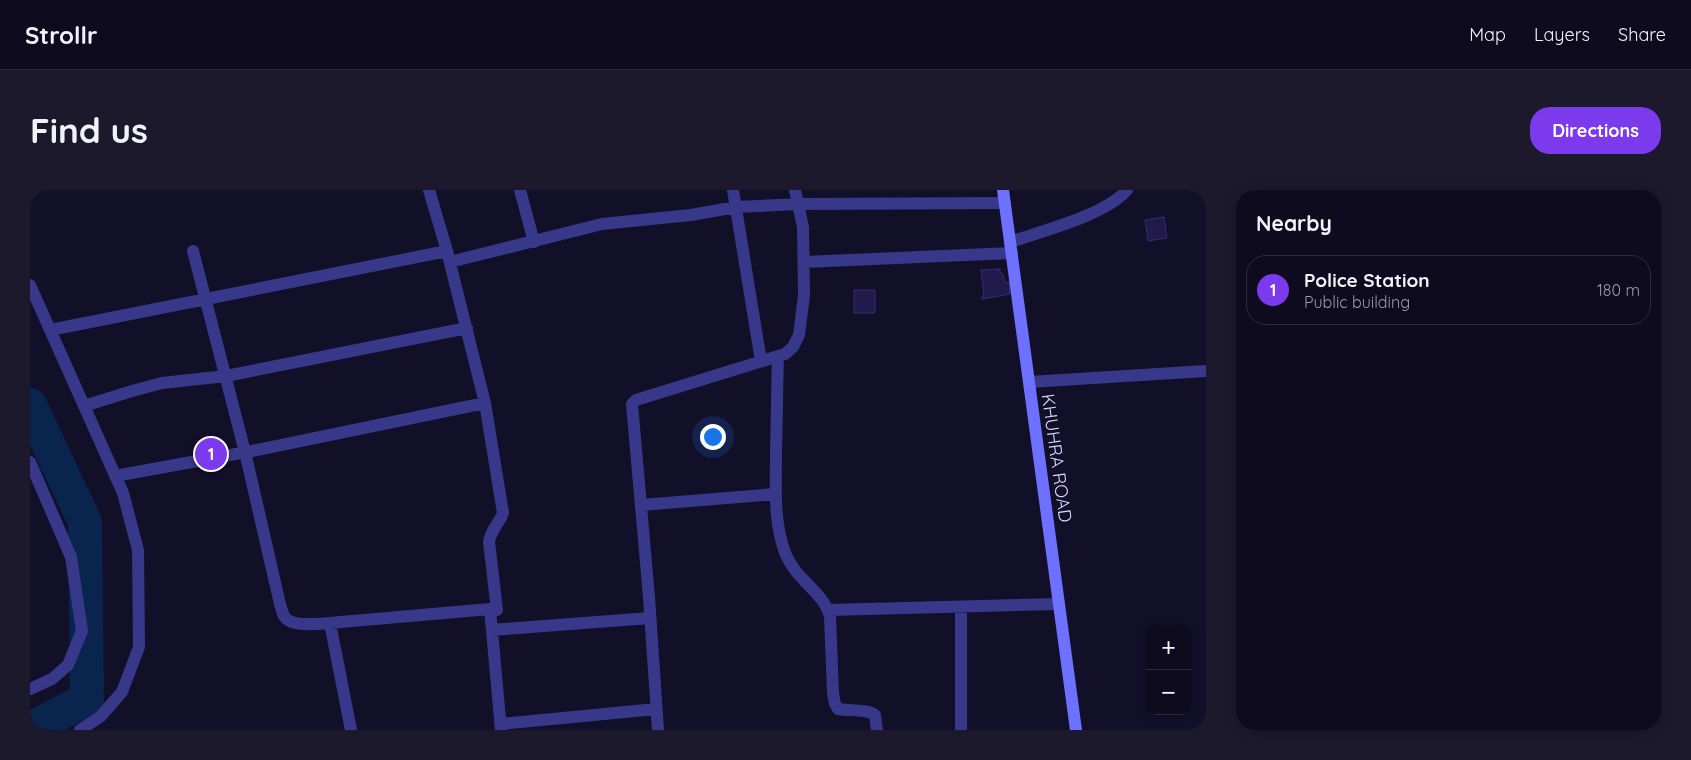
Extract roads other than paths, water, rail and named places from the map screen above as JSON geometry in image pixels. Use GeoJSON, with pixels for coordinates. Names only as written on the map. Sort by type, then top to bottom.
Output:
{"type":"FeatureCollection","features":[{"type":"Feature","properties":{"kind":"main road","name":"KHUHRA ROAD"},"geometry":{"type":"LineString","coordinates":[[1003,190],[1076,730]]}},
{"type":"Feature","properties":{"kind":"street"},"geometry":{"type":"LineString","coordinates":[[194,251],[284,616],[288,620],[302,624],[497,610],[488,542],[491,531],[503,513],[485,403],[449,257],[429,190]]}},
{"type":"Feature","properties":{"kind":"street"},"geometry":{"type":"LineString","coordinates":[[520,190],[534,242]]}},
{"type":"Feature","properties":{"kind":"street"},"geometry":{"type":"LineString","coordinates":[[733,190],[761,361]]}},
{"type":"Feature","properties":{"kind":"street"},"geometry":{"type":"LineString","coordinates":[[658,730],[632,404],[636,400],[785,354],[794,347],[799,335],[804,295],[803,227],[795,190]]}},
{"type":"Feature","properties":{"kind":"street"},"geometry":{"type":"LineString","coordinates":[[804,262],[1011,247],[1112,204],[1127,190]]}},
{"type":"Feature","properties":{"kind":"street"},"geometry":{"type":"LineString","coordinates":[[50,330],[206,299],[534,242],[602,224],[691,216],[736,207],[798,204],[1005,203]]}},
{"type":"Feature","properties":{"kind":"street"},"geometry":{"type":"LineString","coordinates":[[30,285],[123,493],[138,550],[139,647],[122,692],[100,717],[80,730]]}},
{"type":"Feature","properties":{"kind":"street"},"geometry":{"type":"LineString","coordinates":[[84,406],[162,383],[226,376],[467,328]]}},
{"type":"Feature","properties":{"kind":"street"},"geometry":{"type":"LineString","coordinates":[[778,356],[776,494],[779,534],[787,556],[802,580],[821,598],[829,610],[832,693],[835,704],[838,709],[846,711],[871,712],[875,715],[876,730]]}},
{"type":"Feature","properties":{"kind":"street"},"geometry":{"type":"LineString","coordinates":[[1029,382],[1206,371]]}},
{"type":"Feature","properties":{"kind":"street"},"geometry":{"type":"LineString","coordinates":[[115,476],[245,452],[485,403]]}},
{"type":"Feature","properties":{"kind":"street"},"geometry":{"type":"LineString","coordinates":[[30,462],[71,557],[82,631],[68,665],[52,679],[30,689]]}},
{"type":"Feature","properties":{"kind":"street"},"geometry":{"type":"LineString","coordinates":[[641,505],[776,494]]}},
{"type":"Feature","properties":{"kind":"street"},"geometry":{"type":"LineString","coordinates":[[829,610],[1059,604]]}},
{"type":"Feature","properties":{"kind":"street"},"geometry":{"type":"LineString","coordinates":[[961,607],[961,730]]}},
{"type":"Feature","properties":{"kind":"street"},"geometry":{"type":"LineString","coordinates":[[490,609],[500,727],[656,709]]}},
{"type":"Feature","properties":{"kind":"street"},"geometry":{"type":"LineString","coordinates":[[492,630],[650,618]]}},
{"type":"Feature","properties":{"kind":"street"},"geometry":{"type":"LineString","coordinates":[[330,623],[351,730]]}},
{"type":"Feature","properties":{"kind":"waterway"},"geometry":{"type":"LineString","coordinates":[[30,405],[85,522],[87,699],[30,729]]}},
{"type":"Feature","properties":{"kind":"place","name":"Police Station"},"geometry":{"type":"Point","coordinates":[211,454]}}]}
